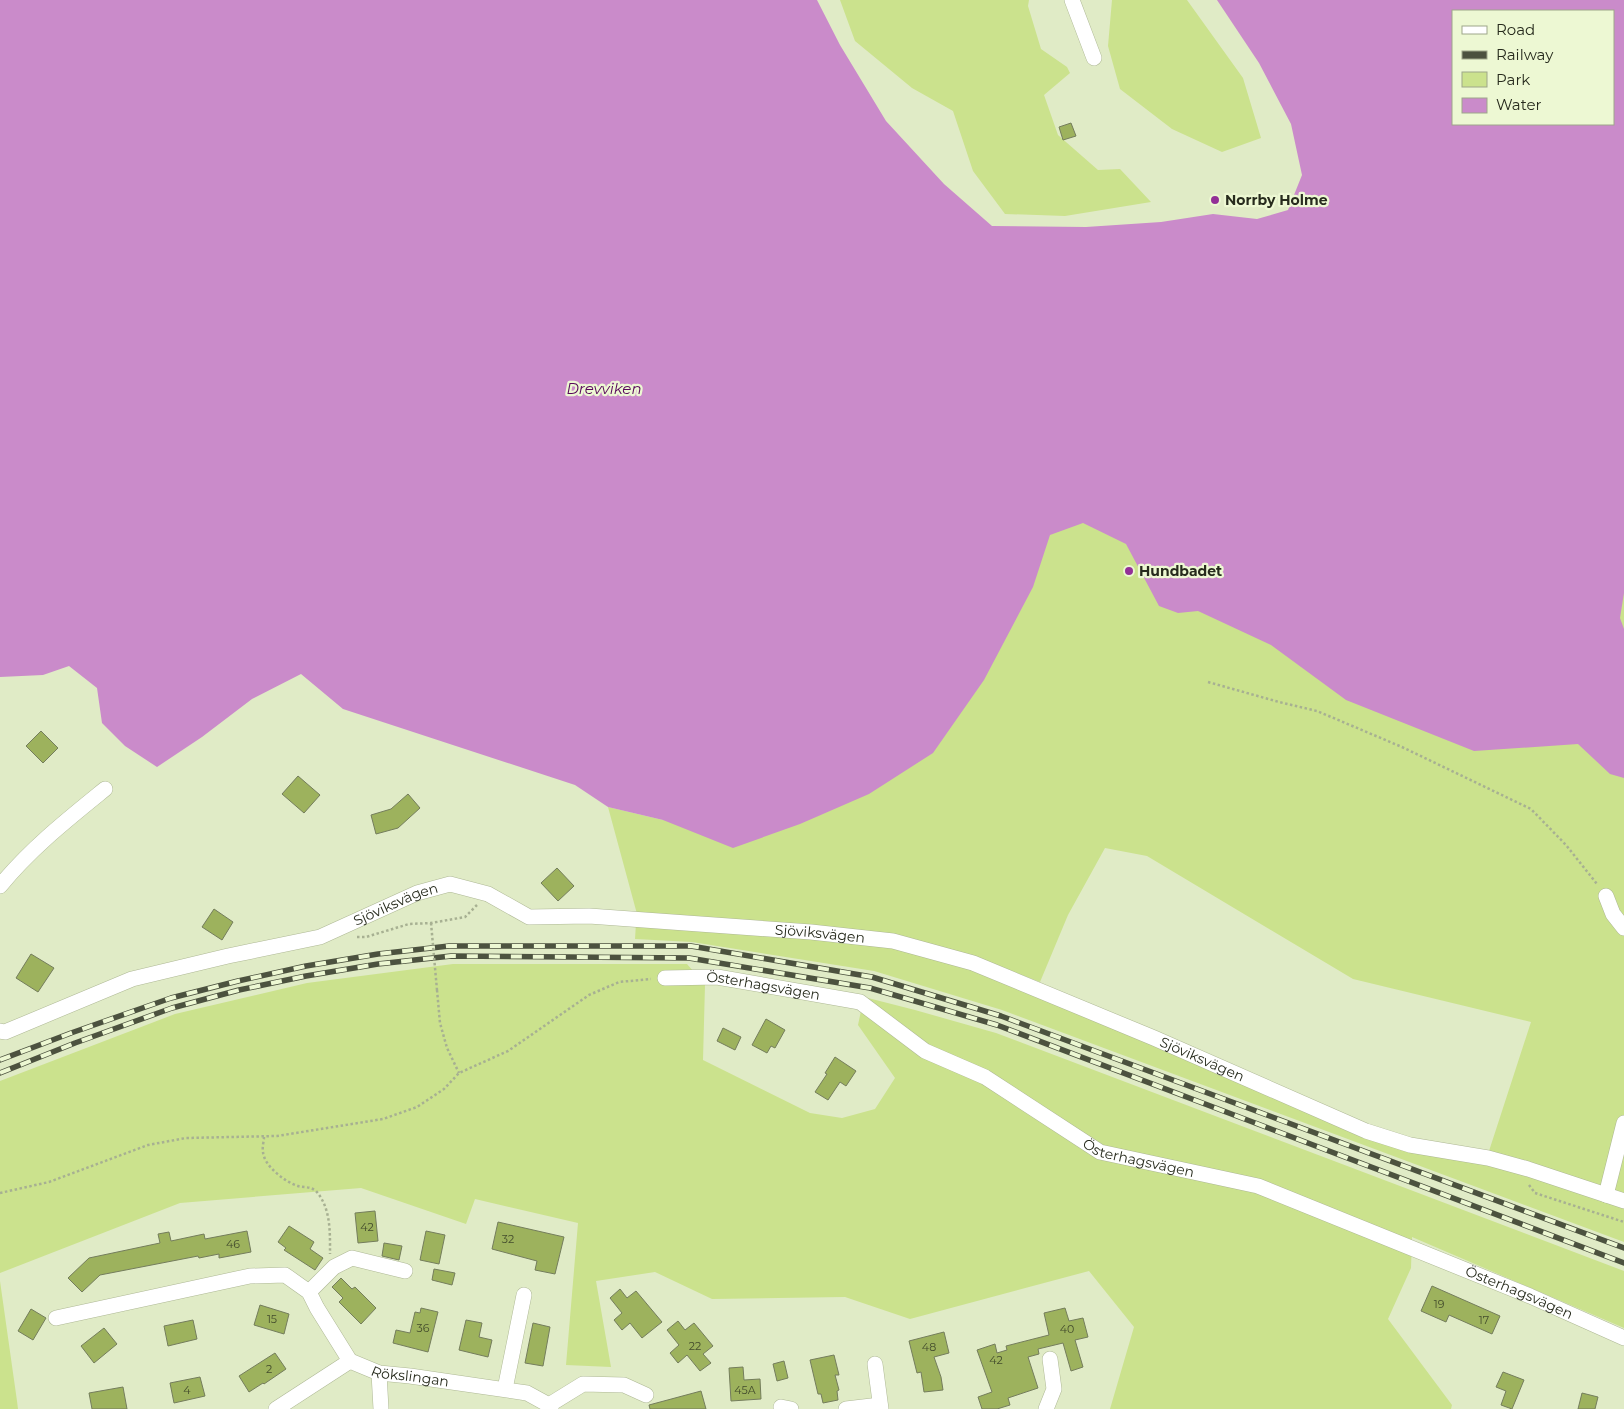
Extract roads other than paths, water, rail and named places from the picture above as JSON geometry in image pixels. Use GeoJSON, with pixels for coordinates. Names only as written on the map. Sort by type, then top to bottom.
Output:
{"type":"FeatureCollection","features":[{"type":"Feature","properties":{"kind":"street"},"geometry":{"type":"LineString","coordinates":[[1072,0],[1094,58]]}},
{"type":"Feature","properties":{"kind":"street"},"geometry":{"type":"LineString","coordinates":[[0,886],[12,871],[54,831],[105,788]]}},
{"type":"Feature","properties":{"kind":"street","name":"Sjöviksvägen"},"geometry":{"type":"LineString","coordinates":[[0,1031],[5,1032],[132,979],[228,956],[320,937],[418,893],[450,884],[488,894],[529,916],[598,917],[811,932],[892,940],[973,963],[1154,1038],[1366,1131],[1410,1145],[1488,1158],[1528,1169],[1624,1201]]}},
{"type":"Feature","properties":{"kind":"street"},"geometry":{"type":"LineString","coordinates":[[1606,896],[1613,914],[1624,928]]}},
{"type":"Feature","properties":{"kind":"street","name":"Österhagsvägen"},"geometry":{"type":"LineString","coordinates":[[665,978],[716,977],[860,1002],[925,1051],[985,1077],[1100,1152],[1258,1186],[1530,1296],[1624,1338]]}},
{"type":"Feature","properties":{"kind":"street"},"geometry":{"type":"LineString","coordinates":[[1606,1194],[1624,1123]]}},
{"type":"Feature","properties":{"kind":"street"},"geometry":{"type":"LineString","coordinates":[[309,1292],[334,1267],[352,1258],[405,1271]]}},
{"type":"Feature","properties":{"kind":"street"},"geometry":{"type":"LineString","coordinates":[[56,1318],[250,1276],[285,1275],[309,1292],[316,1308],[350,1362],[276,1409]]}},
{"type":"Feature","properties":{"kind":"street"},"geometry":{"type":"LineString","coordinates":[[505,1389],[524,1294]]}},
{"type":"Feature","properties":{"kind":"street"},"geometry":{"type":"LineString","coordinates":[[1046,1409],[1054,1389],[1050,1359]]}},
{"type":"Feature","properties":{"kind":"street","name":"Rökslingan"},"geometry":{"type":"LineString","coordinates":[[350,1362],[379,1373],[527,1393],[550,1407],[583,1384],[624,1385],[646,1395]]}},
{"type":"Feature","properties":{"kind":"street"},"geometry":{"type":"LineString","coordinates":[[846,1409],[880,1407],[875,1364]]}},
{"type":"Feature","properties":{"kind":"street"},"geometry":{"type":"LineString","coordinates":[[379,1373],[381,1409]]}},
{"type":"Feature","properties":{"kind":"water","name":"Drevviken"},"geometry":{"type":"Polygon","coordinates":[[[0,0],[817,0],[840,45],[886,121],[944,184],[992,226],[1086,227],[1161,222],[1213,214],[1257,219],[1288,210],[1302,175],[1291,124],[1259,63],[1217,0],[1624,0],[1624,593],[1620,618],[1624,629],[1624,778],[1610,774],[1578,744],[1474,751],[1346,700],[1271,645],[1198,611],[1178,613],[1159,606],[1126,544],[1083,523],[1050,535],[1033,587],[984,680],[933,753],[869,794],[800,824],[733,848],[663,820],[608,807],[575,785],[343,709],[301,674],[252,699],[202,737],[157,767],[125,746],[102,723],[97,688],[69,666],[43,675],[0,677],[0,0]]]}},
{"type":"Feature","properties":{"kind":"railway"},"geometry":{"type":"LineString","coordinates":[[0,1060],[171,998],[306,966],[378,954],[449,946],[691,946],[872,977],[1001,1016],[1624,1248]]}},
{"type":"Feature","properties":{"kind":"railway"},"geometry":{"type":"LineString","coordinates":[[0,1073],[75,1043],[172,1008],[239,990],[306,976],[378,964],[451,956],[689,958],[870,988],[997,1025],[1624,1263]]}},
{"type":"Feature","properties":{"kind":"place","name":"Norrby Holme"},"geometry":{"type":"Point","coordinates":[1215,200]}},
{"type":"Feature","properties":{"kind":"place","name":"Hundbadet"},"geometry":{"type":"Point","coordinates":[1129,571]}}]}
